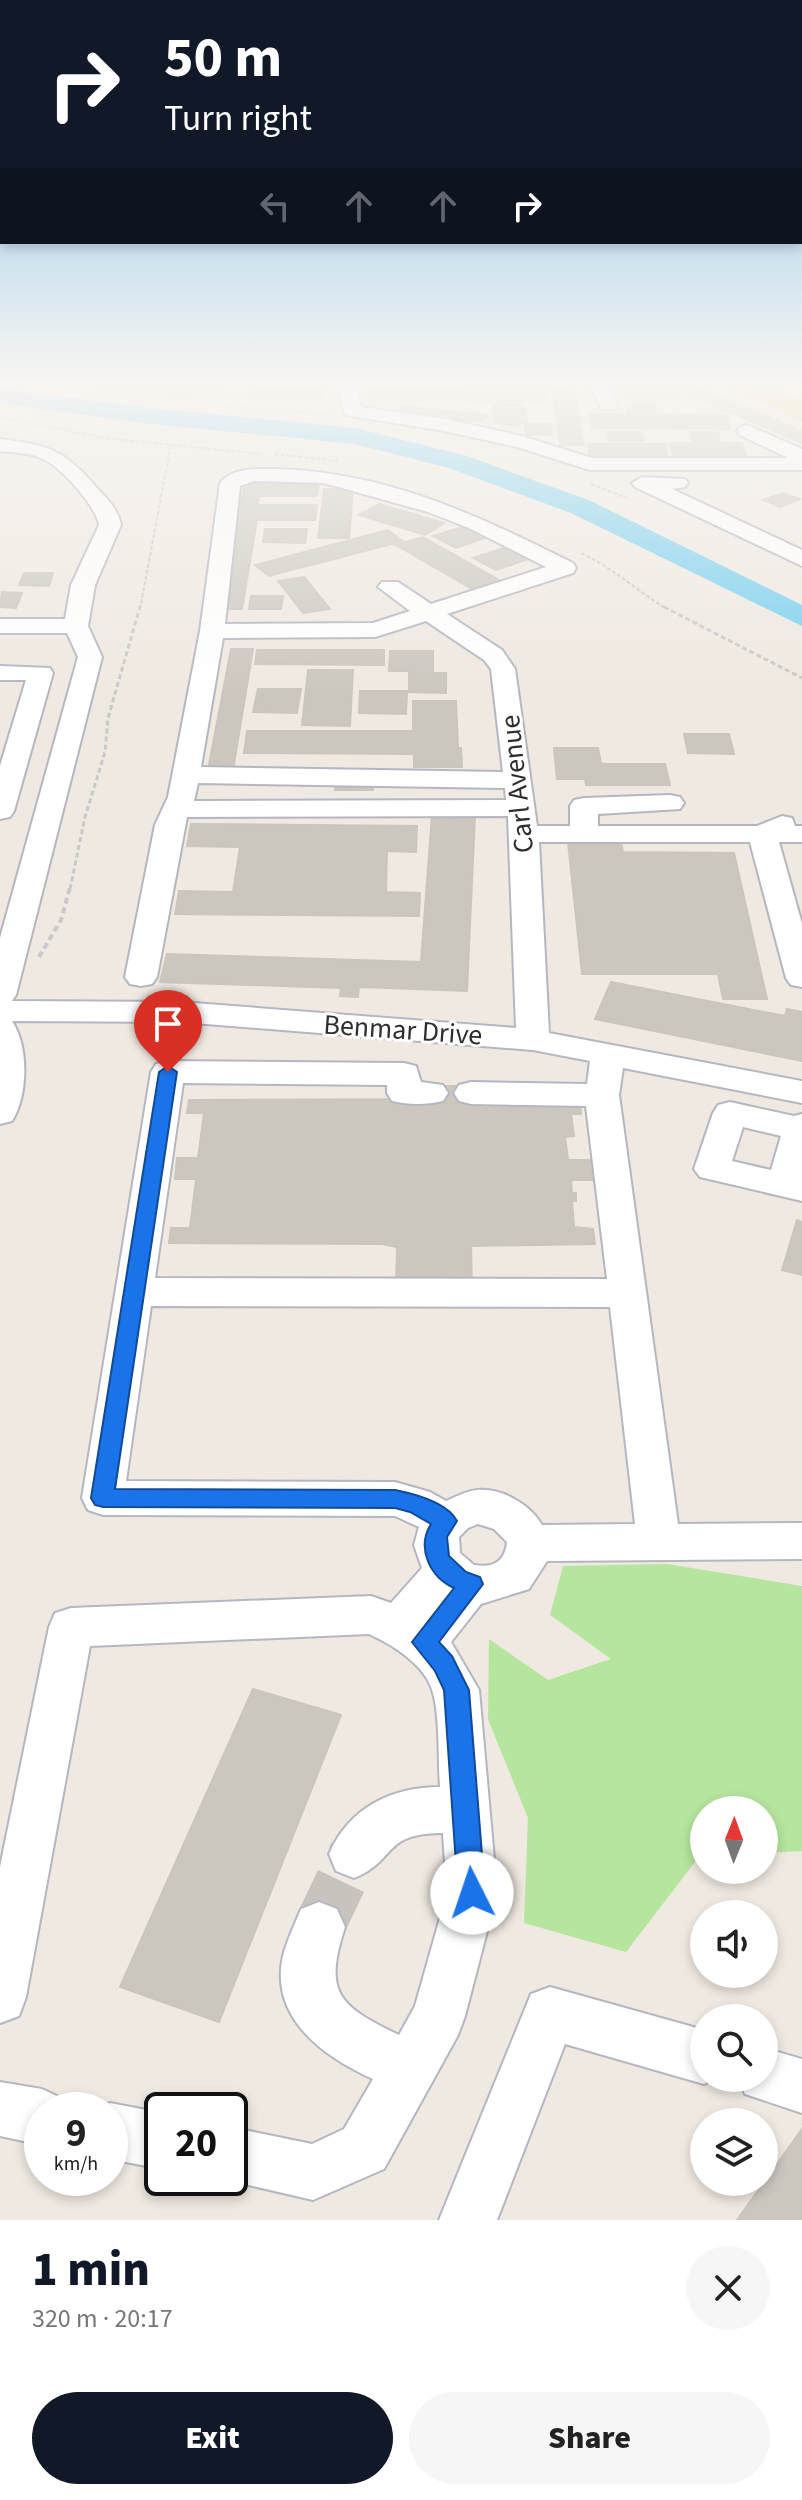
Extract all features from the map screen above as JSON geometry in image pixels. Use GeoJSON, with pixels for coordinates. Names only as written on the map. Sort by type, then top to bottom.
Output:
{"type":"FeatureCollection","features":[{"type":"Feature","properties":{"kind":"street"},"geometry":{"type":"LineString","coordinates":[[0,995],[90,657],[76,626],[83,585],[110,525],[108,514],[86,488]]}},
{"type":"Feature","properties":{"kind":"street"},"geometry":{"type":"LineString","coordinates":[[141,977],[169,825],[177,809],[186,775],[212,631],[229,488]]}},
{"type":"Feature","properties":{"kind":"street"},"geometry":{"type":"LineString","coordinates":[[212,631],[375,630],[565,568],[477,523],[436,507],[364,488]]}},
{"type":"Feature","properties":{"kind":"street"},"geometry":{"type":"LineString","coordinates":[[652,488],[802,559]]}},
{"type":"Feature","properties":{"kind":"street","name":"Carl Avenue"},"geometry":{"type":"LineString","coordinates":[[390,587],[493,655],[503,669],[521,807],[533,1040]]}},
{"type":"Feature","properties":{"kind":"street"},"geometry":{"type":"LineString","coordinates":[[0,626],[76,626]]}},
{"type":"Feature","properties":{"kind":"street"},"geometry":{"type":"LineString","coordinates":[[0,673],[41,673],[0,811]]}},
{"type":"Feature","properties":{"kind":"street"},"geometry":{"type":"LineString","coordinates":[[186,775],[521,807],[584,834],[802,834]]}},
{"type":"Feature","properties":{"kind":"street"},"geometry":{"type":"LineString","coordinates":[[584,834],[584,806],[670,803]]}},
{"type":"Feature","properties":{"kind":"street"},"geometry":{"type":"LineString","coordinates":[[177,809],[521,807]]}},
{"type":"Feature","properties":{"kind":"street"},"geometry":{"type":"LineString","coordinates":[[762,834],[802,814]]}},
{"type":"Feature","properties":{"kind":"street"},"geometry":{"type":"LineString","coordinates":[[762,834],[802,978]]}},
{"type":"Feature","properties":{"kind":"street","name":"Benmar Drive"},"geometry":{"type":"LineString","coordinates":[[0,1011],[181,1012],[533,1040],[802,1092]]}},
{"type":"Feature","properties":{"kind":"street"},"geometry":{"type":"LineString","coordinates":[[0,1027],[9,1067],[0,1113]]}},
{"type":"Feature","properties":{"kind":"street"},"geometry":{"type":"LineString","coordinates":[[608,1054],[602,1095],[659,1542]]}},
{"type":"Feature","properties":{"kind":"street"},"geometry":{"type":"LineString","coordinates":[[431,1093],[404,1093],[404,1074],[168,1072],[103,1498],[395,1499],[415,1504],[445,1521]]}},
{"type":"Feature","properties":{"kind":"street"},"geometry":{"type":"LineString","coordinates":[[471,1093],[602,1095]]}},
{"type":"Feature","properties":{"kind":"street"},"geometry":{"type":"LineString","coordinates":[[730,1113],[802,1127],[793,1187],[712,1169],[730,1113]]}},
{"type":"Feature","properties":{"kind":"street"},"geometry":{"type":"LineString","coordinates":[[134,1292],[628,1293]]}},
{"type":"Feature","properties":{"kind":"street"},"geometry":{"type":"LineString","coordinates":[[491,1508],[517,1521],[529,1543],[523,1566],[501,1583],[459,1578],[438,1560],[435,1548],[436,1536],[445,1521],[463,1510],[491,1508]]}},
{"type":"Feature","properties":{"kind":"street"},"geometry":{"type":"LineString","coordinates":[[529,1543],[802,1541]]}},
{"type":"Feature","properties":{"kind":"street"},"geometry":{"type":"LineString","coordinates":[[412,1634],[459,1578]]}},
{"type":"Feature","properties":{"kind":"street"},"geometry":{"type":"LineString","coordinates":[[0,1997],[71,1627],[371,1615],[412,1634],[444,1664],[456,1690],[472,1893],[439,2016],[364,2149],[313,2172],[248,2159]]}},
{"type":"Feature","properties":{"kind":"street"},"geometry":{"type":"LineString","coordinates":[[354,1854],[373,1829],[386,1819],[404,1812],[466,1810]]}},
{"type":"Feature","properties":{"kind":"street"},"geometry":{"type":"LineString","coordinates":[[319,1927],[308,1952],[305,1969],[307,1987],[319,2010],[338,2032],[410,2068]]}},
{"type":"Feature","properties":{"kind":"street"},"geometry":{"type":"LineString","coordinates":[[468,2220],[550,2013],[690,2053]]}},
{"type":"Feature","properties":{"kind":"street"},"geometry":{"type":"LineString","coordinates":[[778,2079],[802,2086]]}},
{"type":"Feature","properties":{"kind":"street"},"geometry":{"type":"LineString","coordinates":[[0,2109],[24,2114]]}},
{"type":"Feature","properties":{"kind":"path"},"geometry":{"type":"LineString","coordinates":[[33,965],[48,946],[61,920],[76,866],[85,817],[105,752],[108,718],[137,625],[163,488]]}},
{"type":"Feature","properties":{"kind":"path"},"geometry":{"type":"LineString","coordinates":[[600,488],[627,498]]}},
{"type":"Feature","properties":{"kind":"green space"},"geometry":{"type":"Polygon","coordinates":[[[667,1564],[802,1586],[802,1851],[778,1852],[778,1796],[690,1796],[690,1868],[626,1952],[524,1923],[528,1818],[488,1719],[489,1639],[548,1680],[611,1659],[550,1615],[563,1566],[667,1564]]]}},
{"type":"Feature","properties":{"kind":"building"},"geometry":{"type":"Polygon","coordinates":[[[244,488],[318,488],[317,496],[259,496],[258,505],[317,505],[315,520],[257,520],[242,609],[220,609],[244,488]]]}},
{"type":"Feature","properties":{"kind":"building"},"geometry":{"type":"Polygon","coordinates":[[[324,489],[353,489],[349,538],[318,538],[324,489]]]}},
{"type":"Feature","properties":{"kind":"building"},"geometry":{"type":"Polygon","coordinates":[[[783,493],[800,499],[780,507],[763,500],[783,493]]]}},
{"type":"Feature","properties":{"kind":"building"},"geometry":{"type":"Polygon","coordinates":[[[379,504],[444,523],[425,535],[359,515],[379,504]]]}},
{"type":"Feature","properties":{"kind":"building"},"geometry":{"type":"Polygon","coordinates":[[[465,526],[488,537],[456,548],[433,536],[465,526]]]}},
{"type":"Feature","properties":{"kind":"building"},"geometry":{"type":"Polygon","coordinates":[[[265,529],[307,529],[305,543],[263,542],[265,529]]]}},
{"type":"Feature","properties":{"kind":"building"},"geometry":{"type":"Polygon","coordinates":[[[388,530],[403,541],[269,576],[255,565],[388,530]]]}},
{"type":"Feature","properties":{"kind":"building"},"geometry":{"type":"Polygon","coordinates":[[[423,537],[499,580],[472,589],[396,545],[423,537]]]}},
{"type":"Feature","properties":{"kind":"building"},"geometry":{"type":"Polygon","coordinates":[[[506,547],[528,559],[496,570],[473,558],[506,547]]]}},
{"type":"Feature","properties":{"kind":"building"},"geometry":{"type":"Polygon","coordinates":[[[24,573],[53,573],[49,586],[19,585],[24,573]]]}},
{"type":"Feature","properties":{"kind":"building"},"geometry":{"type":"Polygon","coordinates":[[[304,577],[330,609],[303,613],[278,581],[304,577]]]}},
{"type":"Feature","properties":{"kind":"building"},"geometry":{"type":"Polygon","coordinates":[[[2,592],[22,593],[16,608],[0,607],[2,592]]]}},
{"type":"Feature","properties":{"kind":"building"},"geometry":{"type":"Polygon","coordinates":[[[251,596],[283,596],[281,609],[249,609],[251,596]]]}},
{"type":"Feature","properties":{"kind":"building"},"geometry":{"type":"Polygon","coordinates":[[[231,649],[253,649],[233,770],[208,770],[231,649]]]}},
{"type":"Feature","properties":{"kind":"building"},"geometry":{"type":"Polygon","coordinates":[[[257,650],[384,650],[384,665],[255,664],[257,650]]]}},
{"type":"Feature","properties":{"kind":"building"},"geometry":{"type":"Polygon","coordinates":[[[390,651],[433,651],[433,673],[446,673],[446,693],[409,692],[409,671],[389,671],[390,651]]]}},
{"type":"Feature","properties":{"kind":"building"},"geometry":{"type":"Polygon","coordinates":[[[308,670],[353,670],[350,726],[302,725],[308,670]]]}},
{"type":"Feature","properties":{"kind":"building"},"geometry":{"type":"Polygon","coordinates":[[[258,689],[301,689],[297,713],[253,712],[258,689]]]}},
{"type":"Feature","properties":{"kind":"building"},"geometry":{"type":"Polygon","coordinates":[[[360,691],[407,691],[406,714],[359,713],[360,691]]]}},
{"type":"Feature","properties":{"kind":"building"},"geometry":{"type":"Polygon","coordinates":[[[413,701],[456,701],[462,767],[414,767],[414,754],[244,753],[247,731],[413,731],[413,701]]]}},
{"type":"Feature","properties":{"kind":"building"},"geometry":{"type":"Polygon","coordinates":[[[684,734],[729,734],[734,754],[688,753],[684,734]]]}},
{"type":"Feature","properties":{"kind":"building"},"geometry":{"type":"Polygon","coordinates":[[[554,748],[598,748],[601,764],[665,764],[670,785],[586,785],[585,779],[557,779],[554,748]]]}},
{"type":"Feature","properties":{"kind":"building"},"geometry":{"type":"Polygon","coordinates":[[[336,782],[373,782],[373,790],[335,790],[336,782]]]}},
{"type":"Feature","properties":{"kind":"building"},"geometry":{"type":"Polygon","coordinates":[[[432,814],[475,815],[467,991],[359,987],[358,997],[340,996],[341,988],[160,982],[167,954],[421,962],[432,814]]]}},
{"type":"Feature","properties":{"kind":"building"},"geometry":{"type":"Polygon","coordinates":[[[191,824],[417,826],[416,852],[387,851],[386,892],[420,893],[419,916],[175,914],[179,891],[233,892],[240,847],[187,846],[191,824]]]}},
{"type":"Feature","properties":{"kind":"building"},"geometry":{"type":"Polygon","coordinates":[[[568,842],[621,842],[623,852],[734,853],[767,999],[723,999],[718,974],[582,974],[568,842]]]}},
{"type":"Feature","properties":{"kind":"building"},"geometry":{"type":"Polygon","coordinates":[[[611,982],[785,1016],[787,1009],[802,1012],[802,1061],[595,1019],[611,982]]]}},
{"type":"Feature","properties":{"kind":"building"},"geometry":{"type":"Polygon","coordinates":[[[430,1086],[471,1086],[580,1101],[581,1114],[571,1114],[574,1136],[565,1137],[568,1160],[590,1160],[592,1180],[571,1180],[572,1193],[576,1193],[576,1201],[572,1201],[574,1227],[593,1229],[595,1244],[471,1246],[472,1289],[396,1289],[397,1247],[382,1244],[169,1243],[171,1228],[190,1228],[196,1179],[175,1179],[177,1158],[198,1158],[204,1113],[187,1113],[189,1100],[430,1099],[430,1086]]]}},
{"type":"Feature","properties":{"kind":"building"},"geometry":{"type":"Polygon","coordinates":[[[797,1220],[802,1222],[802,1275],[782,1270],[797,1220]]]}},
{"type":"Feature","properties":{"kind":"building"},"geometry":{"type":"Polygon","coordinates":[[[253,1689],[341,1715],[219,2022],[120,1987],[253,1689]]]}},
{"type":"Feature","properties":{"kind":"building"},"geometry":{"type":"Polygon","coordinates":[[[802,2129],[802,2220],[737,2220],[754,2196],[778,2196],[778,2163],[802,2129]]]}},
{"type":"Feature","properties":{"kind":"waterway"},"geometry":{"type":"LineString","coordinates":[[528,488],[581,507],[802,617]]}},
{"type":"Feature","properties":{"kind":"tunnel"},"geometry":{"type":"LineString","coordinates":[[319,1927],[354,1854]]}},
{"type":"Feature","properties":{"kind":"route"},"geometry":{"type":"LineString","coordinates":[[168,1072],[103,1498],[395,1499],[415,1504],[445,1521],[436,1536],[438,1560],[446,1571],[471,1584],[424,1642],[444,1664],[456,1690],[472,1893]]}}]}
